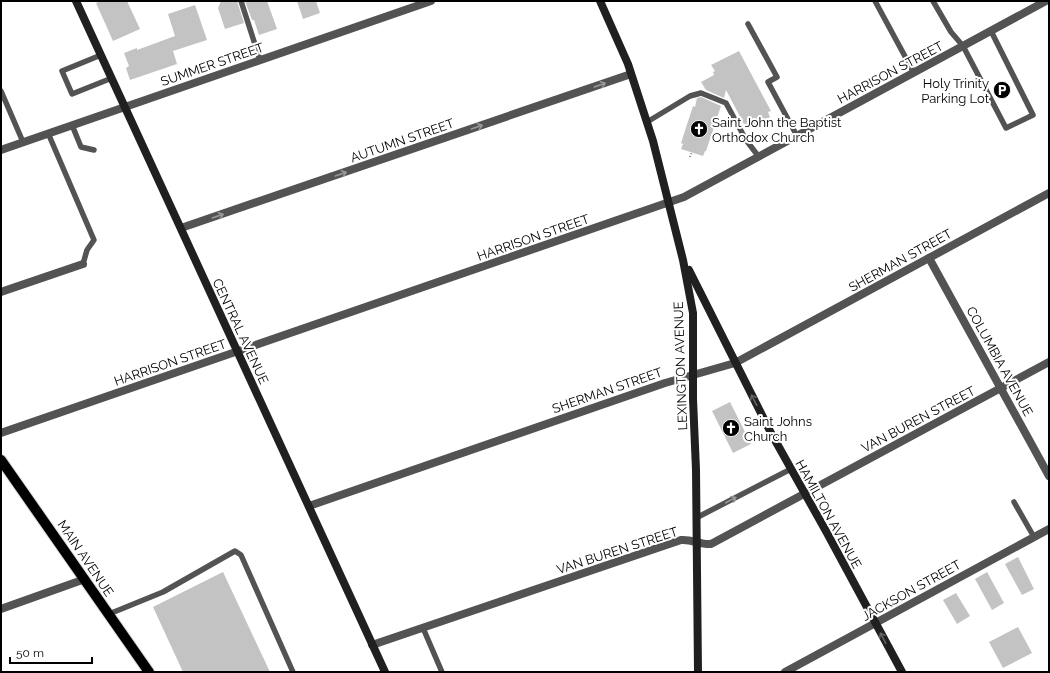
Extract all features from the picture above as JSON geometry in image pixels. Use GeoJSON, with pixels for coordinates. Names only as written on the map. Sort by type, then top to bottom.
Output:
{"type":"FeatureCollection","features":[{"type":"Feature","properties":{"kind":"main road","name":"CENTRAL AVENUE"},"geometry":{"type":"LineString","coordinates":[[76,1],[385,672]]}},
{"type":"Feature","properties":{"kind":"main road","name":"LEXINGTON AVENUE"},"geometry":{"type":"LineString","coordinates":[[600,1],[631,74],[653,141],[683,260],[693,313],[698,672]]}},
{"type":"Feature","properties":{"kind":"main road","name":"HAMILTON AVENUE"},"geometry":{"type":"LineString","coordinates":[[683,260],[771,433],[902,672]]}},
{"type":"Feature","properties":{"kind":"main road","name":"MAIN AVENUE"},"geometry":{"type":"LineString","coordinates":[[1,460],[85,579],[148,672]]}},
{"type":"Feature","properties":{"kind":"street","name":"SUMMER STREET"},"geometry":{"type":"LineString","coordinates":[[1,150],[431,1]]}},
{"type":"Feature","properties":{"kind":"street","name":"HARRISON STREET"},"geometry":{"type":"LineString","coordinates":[[1,433],[684,197],[1046,1]]}},
{"type":"Feature","properties":{"kind":"street","name":"AUTUMN STREET"},"geometry":{"type":"LineString","coordinates":[[181,228],[631,74]]}},
{"type":"Feature","properties":{"kind":"street","name":"SHERMAN STREET"},"geometry":{"type":"LineString","coordinates":[[309,506],[665,383],[736,363],[1049,192]]}},
{"type":"Feature","properties":{"kind":"street","name":"COLUMBIA AVENUE"},"geometry":{"type":"LineString","coordinates":[[929,258],[1049,476]]}},
{"type":"Feature","properties":{"kind":"street"},"geometry":{"type":"LineString","coordinates":[[1,292],[83,264]]}},
{"type":"Feature","properties":{"kind":"street","name":"VAN BUREN STREET"},"geometry":{"type":"LineString","coordinates":[[372,645],[682,539],[704,545],[711,544],[1049,362]]}},
{"type":"Feature","properties":{"kind":"street","name":"JACKSON STREET"},"geometry":{"type":"LineString","coordinates":[[785,672],[1049,529]]}},
{"type":"Feature","properties":{"kind":"street"},"geometry":{"type":"LineString","coordinates":[[1,609],[85,579]]}},
{"type":"Feature","properties":{"kind":"lane"},"geometry":{"type":"LineString","coordinates":[[241,1],[260,60]]}},
{"type":"Feature","properties":{"kind":"lane"},"geometry":{"type":"LineString","coordinates":[[875,1],[914,73]]}},
{"type":"Feature","properties":{"kind":"lane"},"geometry":{"type":"LineString","coordinates":[[933,1],[951,32],[964,46],[1006,128],[1033,115],[991,31]]}},
{"type":"Feature","properties":{"kind":"lane"},"geometry":{"type":"LineString","coordinates":[[748,24],[777,77],[768,82],[797,136]]}},
{"type":"Feature","properties":{"kind":"lane"},"geometry":{"type":"LineString","coordinates":[[101,55],[62,71],[72,94],[112,78]]}},
{"type":"Feature","properties":{"kind":"lane"},"geometry":{"type":"LineString","coordinates":[[1,90],[24,142]]}},
{"type":"Feature","properties":{"kind":"lane"},"geometry":{"type":"LineString","coordinates":[[647,122],[690,96],[701,93],[726,103],[746,140],[759,157]]}},
{"type":"Feature","properties":{"kind":"lane"},"geometry":{"type":"LineString","coordinates":[[72,125],[81,147],[94,150]]}},
{"type":"Feature","properties":{"kind":"lane"},"geometry":{"type":"LineString","coordinates":[[48,133],[94,240],[87,250],[83,264]]}},
{"type":"Feature","properties":{"kind":"lane"},"geometry":{"type":"LineString","coordinates":[[696,518],[791,468]]}},
{"type":"Feature","properties":{"kind":"lane"},"geometry":{"type":"LineString","coordinates":[[1014,502],[1034,537]]}},
{"type":"Feature","properties":{"kind":"lane"},"geometry":{"type":"LineString","coordinates":[[109,614],[163,592],[236,551],[241,555],[293,672]]}},
{"type":"Feature","properties":{"kind":"lane"},"geometry":{"type":"LineString","coordinates":[[423,628],[442,672]]}},
{"type":"Feature","properties":{"kind":"path"},"geometry":{"type":"LineString","coordinates":[[690,157],[692,152]]}},
{"type":"Feature","properties":{"kind":"building"},"geometry":{"type":"Polygon","coordinates":[[[101,1],[127,1],[140,29],[113,41],[96,3],[101,1]]]}},
{"type":"Feature","properties":{"kind":"building"},"geometry":{"type":"Polygon","coordinates":[[[221,1],[237,1],[244,23],[225,29],[218,8],[221,1]]]}},
{"type":"Feature","properties":{"kind":"building"},"geometry":{"type":"Polygon","coordinates":[[[245,1],[267,1],[277,29],[259,35],[245,1]]]}},
{"type":"Feature","properties":{"kind":"building"},"geometry":{"type":"Polygon","coordinates":[[[297,1],[316,1],[320,13],[303,19],[297,1]]]}},
{"type":"Feature","properties":{"kind":"building"},"geometry":{"type":"Polygon","coordinates":[[[195,5],[207,40],[173,51],[177,64],[130,80],[126,68],[129,66],[124,53],[137,48],[137,50],[175,36],[168,14],[195,5]]]}},
{"type":"Feature","properties":{"kind":"building"},"geometry":{"type":"Polygon","coordinates":[[[739,51],[771,111],[768,112],[770,117],[750,128],[746,128],[726,90],[724,98],[706,90],[701,82],[714,75],[713,72],[715,71],[711,65],[739,51]]]}},
{"type":"Feature","properties":{"kind":"building","name":"Saint John the Baptist Orthodox Church"},"geometry":{"type":"Polygon","coordinates":[[[701,97],[721,106],[703,156],[681,149],[683,144],[681,143],[693,106],[695,107],[697,98],[701,97]]]}},
{"type":"Feature","properties":{"kind":"building","name":"Saint Johns Church"},"geometry":{"type":"Polygon","coordinates":[[[730,402],[751,444],[733,453],[712,411],[730,402]]]}},
{"type":"Feature","properties":{"kind":"building"},"geometry":{"type":"Polygon","coordinates":[[[1018,557],[1034,589],[1022,595],[1005,564],[1018,557]]]}},
{"type":"Feature","properties":{"kind":"building"},"geometry":{"type":"Polygon","coordinates":[[[223,572],[270,672],[183,672],[153,607],[223,572]]]}},
{"type":"Feature","properties":{"kind":"building"},"geometry":{"type":"Polygon","coordinates":[[[987,572],[1004,603],[992,610],[975,579],[987,572]]]}},
{"type":"Feature","properties":{"kind":"building"},"geometry":{"type":"Polygon","coordinates":[[[956,593],[970,616],[957,624],[943,600],[956,593]]]}},
{"type":"Feature","properties":{"kind":"building"},"geometry":{"type":"Polygon","coordinates":[[[1018,627],[1032,653],[1003,668],[989,642],[1018,627]]]}},
{"type":"Feature","properties":{"kind":"place","name":"Holy Trinity Parking Lot"},"geometry":{"type":"Point","coordinates":[1002,90]}},
{"type":"Feature","properties":{"kind":"place","name":"Saint John the Baptist Orthodox Church"},"geometry":{"type":"Point","coordinates":[699,129]}},
{"type":"Feature","properties":{"kind":"place","name":"Saint Johns Church"},"geometry":{"type":"Point","coordinates":[731,428]}}]}
